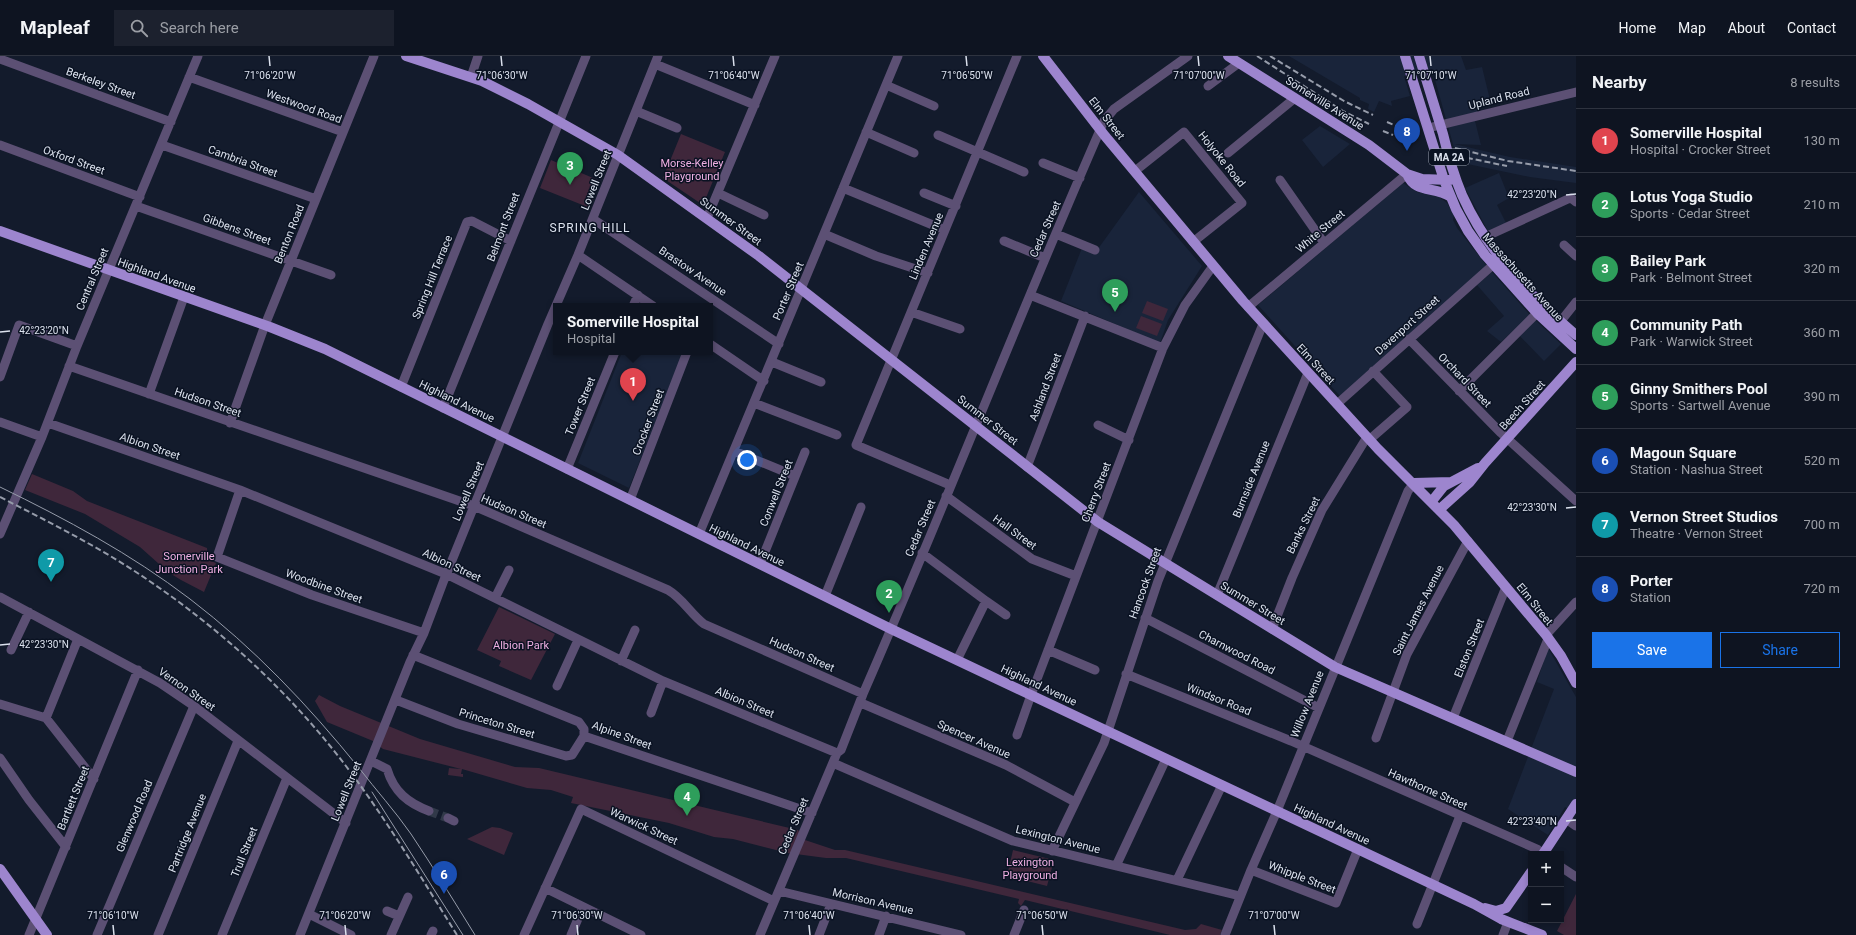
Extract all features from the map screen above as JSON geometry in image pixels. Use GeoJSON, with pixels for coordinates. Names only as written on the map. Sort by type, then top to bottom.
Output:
{"type":"FeatureCollection","features":[{"type":"Feature","properties":{"kind":"main road","name":"Summer Street"},"geometry":{"type":"LineString","coordinates":[[406,56],[471,77],[522,101],[618,155],[707,218],[891,359],[1098,522],[1272,629],[1335,667],[1576,772]]}},
{"type":"Feature","properties":{"kind":"main road","name":"Elm Street"},"geometry":{"type":"LineString","coordinates":[[1044,56],[1134,171],[1248,307],[1368,438],[1440,509],[1547,637],[1575,677]]}},
{"type":"Feature","properties":{"kind":"main road","name":"Somerville Avenue"},"geometry":{"type":"LineString","coordinates":[[1228,56],[1372,146],[1407,174],[1422,179],[1454,182],[1459,188]]}},
{"type":"Feature","properties":{"kind":"main road","name":"Massachusetts Avenue"},"geometry":{"type":"LineString","coordinates":[[1405,56],[1444,180],[1471,236],[1537,313],[1576,336]]}},
{"type":"Feature","properties":{"kind":"main road","name":"Massachusetts Avenue"},"geometry":{"type":"LineString","coordinates":[[1419,56],[1459,188],[1485,237],[1515,276],[1576,349]]}},
{"type":"Feature","properties":{"kind":"main road","name":"Somerville Avenue"},"geometry":{"type":"LineString","coordinates":[[1407,174],[1410,181],[1417,187],[1441,192],[1451,196]]}},
{"type":"Feature","properties":{"kind":"main road","name":"Highland Avenue"},"geometry":{"type":"LineString","coordinates":[[0,231],[265,325],[325,349],[891,629],[1432,884],[1508,922],[1538,933]]}},
{"type":"Feature","properties":{"kind":"main road","name":"Beech Street"},"geometry":{"type":"LineString","coordinates":[[1440,509],[1467,485],[1576,362]]}},
{"type":"Feature","properties":{"kind":"main road","name":"Beech Street"},"geometry":{"type":"LineString","coordinates":[[1432,501],[1442,488],[1474,471],[1485,463]]}},
{"type":"Feature","properties":{"kind":"main road"},"geometry":{"type":"LineString","coordinates":[[1414,484],[1454,481]]}},
{"type":"Feature","properties":{"kind":"main road"},"geometry":{"type":"LineString","coordinates":[[1545,851],[1576,804]]}},
{"type":"Feature","properties":{"kind":"main road"},"geometry":{"type":"LineString","coordinates":[[0,869],[47,935]]}},
{"type":"Feature","properties":{"kind":"main road"},"geometry":{"type":"LineString","coordinates":[[1528,877],[1508,907],[1508,912],[1510,916],[1538,933]]}},
{"type":"Feature","properties":{"kind":"main road","name":"Highland Avenue"},"geometry":{"type":"LineString","coordinates":[[1474,904],[1496,911],[1508,907]]}},
{"type":"Feature","properties":{"kind":"street","name":"Central Street"},"geometry":{"type":"LineString","coordinates":[[0,534],[48,423],[77,346],[162,145],[197,56]]}},
{"type":"Feature","properties":{"kind":"street","name":"Benton Road"},"geometry":{"type":"LineString","coordinates":[[230,423],[265,325],[374,56]]}},
{"type":"Feature","properties":{"kind":"street"},"geometry":{"type":"LineString","coordinates":[[471,77],[478,56]]}},
{"type":"Feature","properties":{"kind":"street","name":"Belmont Street"},"geometry":{"type":"LineString","coordinates":[[443,408],[586,56]]}},
{"type":"Feature","properties":{"kind":"street"},"geometry":{"type":"LineString","coordinates":[[707,218],[775,56]]}},
{"type":"Feature","properties":{"kind":"street","name":"Porter Street"},"geometry":{"type":"LineString","coordinates":[[699,534],[772,362],[898,56]]}},
{"type":"Feature","properties":{"kind":"street","name":"Linden Avenue"},"geometry":{"type":"LineString","coordinates":[[950,485],[856,445],[1017,56]]}},
{"type":"Feature","properties":{"kind":"street","name":"Cedar Street"},"geometry":{"type":"LineString","coordinates":[[760,935],[837,753],[841,750],[950,485],[1100,129],[1112,111],[1188,56]]}},
{"type":"Feature","properties":{"kind":"street","name":"Berkeley Street"},"geometry":{"type":"LineString","coordinates":[[0,59],[171,122]]}},
{"type":"Feature","properties":{"kind":"street"},"geometry":{"type":"LineString","coordinates":[[657,60],[755,104]]}},
{"type":"Feature","properties":{"kind":"street","name":"Lowell Street"},"geometry":{"type":"LineString","coordinates":[[557,303],[593,220],[657,60]]}},
{"type":"Feature","properties":{"kind":"street"},"geometry":{"type":"LineString","coordinates":[[1208,86],[1239,63]]}},
{"type":"Feature","properties":{"kind":"street","name":"Westwood Road"},"geometry":{"type":"LineString","coordinates":[[190,77],[343,132]]}},
{"type":"Feature","properties":{"kind":"street"},"geometry":{"type":"LineString","coordinates":[[886,85],[934,106]]}},
{"type":"Feature","properties":{"kind":"street","name":"Upland Road"},"geometry":{"type":"LineString","coordinates":[[1428,128],[1576,92]]}},
{"type":"Feature","properties":{"kind":"street"},"geometry":{"type":"LineString","coordinates":[[1228,153],[1295,98]]}},
{"type":"Feature","properties":{"kind":"street"},"geometry":{"type":"LineString","coordinates":[[636,110],[677,128]]}},
{"type":"Feature","properties":{"kind":"street"},"geometry":{"type":"LineString","coordinates":[[866,132],[914,153]]}},
{"type":"Feature","properties":{"kind":"street","name":"Holyoke Road"},"geometry":{"type":"LineString","coordinates":[[1134,171],[1184,132],[1242,203],[1193,242]]}},
{"type":"Feature","properties":{"kind":"street"},"geometry":{"type":"LineString","coordinates":[[938,135],[1024,172]]}},
{"type":"Feature","properties":{"kind":"street","name":"Oxford Street"},"geometry":{"type":"LineString","coordinates":[[0,145],[138,202]]}},
{"type":"Feature","properties":{"kind":"street","name":"Cambria Street"},"geometry":{"type":"LineString","coordinates":[[162,145],[316,199]]}},
{"type":"Feature","properties":{"kind":"street"},"geometry":{"type":"LineString","coordinates":[[1043,163],[1080,178]]}},
{"type":"Feature","properties":{"kind":"street","name":"White Street"},"geometry":{"type":"LineString","coordinates":[[1248,307],[1407,174]]}},
{"type":"Feature","properties":{"kind":"street"},"geometry":{"type":"LineString","coordinates":[[1280,180],[1324,243]]}},
{"type":"Feature","properties":{"kind":"street"},"geometry":{"type":"LineString","coordinates":[[843,188],[945,230]]}},
{"type":"Feature","properties":{"kind":"street"},"geometry":{"type":"LineString","coordinates":[[718,193],[764,215]]}},
{"type":"Feature","properties":{"kind":"street"},"geometry":{"type":"LineString","coordinates":[[924,193],[956,206]]}},
{"type":"Feature","properties":{"kind":"street"},"geometry":{"type":"LineString","coordinates":[[1485,237],[1568,199],[1571,198],[1576,202]]}},
{"type":"Feature","properties":{"kind":"street","name":"Gibbens Street"},"geometry":{"type":"LineString","coordinates":[[138,202],[330,275]]}},
{"type":"Feature","properties":{"kind":"street","name":"Brastow Avenue"},"geometry":{"type":"LineString","coordinates":[[593,220],[779,344]]}},
{"type":"Feature","properties":{"kind":"street","name":"Spring Hill Terrace"},"geometry":{"type":"LineString","coordinates":[[401,387],[467,222],[472,221],[511,241]]}},
{"type":"Feature","properties":{"kind":"street"},"geometry":{"type":"LineString","coordinates":[[824,234],[876,256],[928,273]]}},
{"type":"Feature","properties":{"kind":"street"},"geometry":{"type":"LineString","coordinates":[[1056,234],[1095,250]]}},
{"type":"Feature","properties":{"kind":"street"},"geometry":{"type":"LineString","coordinates":[[1004,241],[1045,258]]}},
{"type":"Feature","properties":{"kind":"street"},"geometry":{"type":"LineString","coordinates":[[1564,245],[1576,256]]}},
{"type":"Feature","properties":{"kind":"street"},"geometry":{"type":"LineString","coordinates":[[578,255],[649,303]]}},
{"type":"Feature","properties":{"kind":"street","name":"Davenport Street"},"geometry":{"type":"LineString","coordinates":[[1337,404],[1494,264]]}},
{"type":"Feature","properties":{"kind":"street","name":"Cherry Street"},"geometry":{"type":"LineString","coordinates":[[1017,735],[1163,348],[1185,304],[1213,266]]}},
{"type":"Feature","properties":{"kind":"street"},"geometry":{"type":"LineString","coordinates":[[1030,294],[1163,348]]}},
{"type":"Feature","properties":{"kind":"street"},"geometry":{"type":"LineString","coordinates":[[634,303],[638,295]]}},
{"type":"Feature","properties":{"kind":"street"},"geometry":{"type":"LineString","coordinates":[[149,394],[184,297]]}},
{"type":"Feature","properties":{"kind":"street"},"geometry":{"type":"LineString","coordinates":[[1557,326],[1576,302]]}},
{"type":"Feature","properties":{"kind":"street","name":"Lowell Street"},"geometry":{"type":"LineString","coordinates":[[300,935],[553,312]]}},
{"type":"Feature","properties":{"kind":"street"},"geometry":{"type":"LineString","coordinates":[[911,312],[960,329]]}},
{"type":"Feature","properties":{"kind":"street"},"geometry":{"type":"LineString","coordinates":[[1459,391],[1537,313]]}},
{"type":"Feature","properties":{"kind":"street","name":"Ashland Street"},"geometry":{"type":"LineString","coordinates":[[1028,466],[1085,316]]}},
{"type":"Feature","properties":{"kind":"street","name":"Hancock Street"},"geometry":{"type":"LineString","coordinates":[[1052,851],[1108,731],[1145,618],[1165,563],[1263,324]]}},
{"type":"Feature","properties":{"kind":"street"},"geometry":{"type":"LineString","coordinates":[[0,377],[4,353],[19,325],[77,346]]}},
{"type":"Feature","properties":{"kind":"street","name":"Orchard Street"},"geometry":{"type":"LineString","coordinates":[[1409,339],[1507,439],[1576,502]]}},
{"type":"Feature","properties":{"kind":"street"},"geometry":{"type":"LineString","coordinates":[[713,346],[764,381]]}},
{"type":"Feature","properties":{"kind":"street","name":"Tower Street"},"geometry":{"type":"LineString","coordinates":[[567,469],[614,355]]}},
{"type":"Feature","properties":{"kind":"street","name":"Crocker Street"},"geometry":{"type":"LineString","coordinates":[[630,500],[687,355]]}},
{"type":"Feature","properties":{"kind":"street"},"geometry":{"type":"LineString","coordinates":[[772,362],[821,382]]}},
{"type":"Feature","properties":{"kind":"street","name":"Hudson Street"},"geometry":{"type":"LineString","coordinates":[[69,366],[230,423],[474,506],[668,590],[675,594],[695,617],[704,624],[862,698]]}},
{"type":"Feature","properties":{"kind":"street","name":"Banks Street"},"geometry":{"type":"LineString","coordinates":[[1272,629],[1292,578],[1322,510],[1368,438],[1407,407],[1373,371]]}},
{"type":"Feature","properties":{"kind":"street","name":"Burnside Avenue"},"geometry":{"type":"LineString","coordinates":[[1217,595],[1308,373]]}},
{"type":"Feature","properties":{"kind":"street"},"geometry":{"type":"LineString","coordinates":[[754,403],[837,435]]}},
{"type":"Feature","properties":{"kind":"street"},"geometry":{"type":"LineString","coordinates":[[0,422],[42,437]]}},
{"type":"Feature","properties":{"kind":"street","name":"Albion Street"},"geometry":{"type":"LineString","coordinates":[[48,423],[240,490],[446,574],[664,681],[837,753]]}},
{"type":"Feature","properties":{"kind":"street"},"geometry":{"type":"LineString","coordinates":[[1098,425],[1129,440]]}},
{"type":"Feature","properties":{"kind":"street"},"geometry":{"type":"LineString","coordinates":[[734,451],[795,476]]}},
{"type":"Feature","properties":{"kind":"street","name":"Conwell Street"},"geometry":{"type":"LineString","coordinates":[[760,564],[805,452]]}},
{"type":"Feature","properties":{"kind":"street","name":"Willow Avenue"},"geometry":{"type":"LineString","coordinates":[[1225,935],[1408,490],[1414,484]]}},
{"type":"Feature","properties":{"kind":"street","name":"Woodbine Street"},"geometry":{"type":"LineString","coordinates":[[240,490],[217,557],[312,595],[424,633]]}},
{"type":"Feature","properties":{"kind":"street","name":"Hall Street"},"geometry":{"type":"LineString","coordinates":[[946,496],[1032,559],[1076,576]]}},
{"type":"Feature","properties":{"kind":"street"},"geometry":{"type":"LineString","coordinates":[[825,596],[861,507]]}},
{"type":"Feature","properties":{"kind":"street","name":"Saint James Avenue"},"geometry":{"type":"LineString","coordinates":[[1376,738],[1407,654],[1468,541]]}},
{"type":"Feature","properties":{"kind":"street"},"geometry":{"type":"LineString","coordinates":[[922,554],[1006,615]]}},
{"type":"Feature","properties":{"kind":"street"},"geometry":{"type":"LineString","coordinates":[[495,598],[509,570]]}},
{"type":"Feature","properties":{"kind":"street","name":"Elston Street"},"geometry":{"type":"LineString","coordinates":[[1454,718],[1506,587]]}},
{"type":"Feature","properties":{"kind":"street","name":"Vernon Street"},"geometry":{"type":"LineString","coordinates":[[0,597],[138,670],[194,706],[346,823]]}},
{"type":"Feature","properties":{"kind":"street"},"geometry":{"type":"LineString","coordinates":[[957,660],[986,601]]}},
{"type":"Feature","properties":{"kind":"street"},"geometry":{"type":"LineString","coordinates":[[1507,741],[1547,637],[1576,602]]}},
{"type":"Feature","properties":{"kind":"street"},"geometry":{"type":"LineString","coordinates":[[11,650],[29,612]]}},
{"type":"Feature","properties":{"kind":"street","name":"Charnwood Road"},"geometry":{"type":"LineString","coordinates":[[1145,618],[1319,708]]}},
{"type":"Feature","properties":{"kind":"street"},"geometry":{"type":"LineString","coordinates":[[621,661],[635,630]]}},
{"type":"Feature","properties":{"kind":"street"},"geometry":{"type":"LineString","coordinates":[[46,718],[78,639]]}},
{"type":"Feature","properties":{"kind":"street"},"geometry":{"type":"LineString","coordinates":[[557,686],[578,640]]}},
{"type":"Feature","properties":{"kind":"street"},"geometry":{"type":"LineString","coordinates":[[1048,650],[1095,670]]}},
{"type":"Feature","properties":{"kind":"street","name":"Alpine Street"},"geometry":{"type":"LineString","coordinates":[[413,655],[579,722],[584,729],[584,736],[812,813]]}},
{"type":"Feature","properties":{"kind":"street","name":"Bartlett Street"},"geometry":{"type":"LineString","coordinates":[[28,935],[36,920],[138,670]]}},
{"type":"Feature","properties":{"kind":"street","name":"Windsor Road"},"geometry":{"type":"LineString","coordinates":[[1126,674],[1303,747]]}},
{"type":"Feature","properties":{"kind":"street"},"geometry":{"type":"LineString","coordinates":[[652,713],[664,681]]}},
{"type":"Feature","properties":{"kind":"street","name":"Spencer Avenue"},"geometry":{"type":"LineString","coordinates":[[862,698],[1006,765],[1075,802]]}},
{"type":"Feature","properties":{"kind":"street","name":"Princeton Street"},"geometry":{"type":"LineString","coordinates":[[396,700],[458,724],[566,756],[572,755],[584,736]]}},
{"type":"Feature","properties":{"kind":"street"},"geometry":{"type":"LineString","coordinates":[[0,704],[46,718],[94,779]]}},
{"type":"Feature","properties":{"kind":"street","name":"Glenwood Road"},"geometry":{"type":"LineString","coordinates":[[97,935],[194,706]]}},
{"type":"Feature","properties":{"kind":"street","name":"Partridge Avenue"},"geometry":{"type":"LineString","coordinates":[[158,935],[238,741]]}},
{"type":"Feature","properties":{"kind":"street","name":"Hawthorne Street"},"geometry":{"type":"LineString","coordinates":[[1303,747],[1539,851]]}},
{"type":"Feature","properties":{"kind":"street"},"geometry":{"type":"LineString","coordinates":[[0,758],[28,800],[66,847]]}},
{"type":"Feature","properties":{"kind":"street"},"geometry":{"type":"LineString","coordinates":[[1116,866],[1166,759]]}},
{"type":"Feature","properties":{"kind":"street"},"geometry":{"type":"LineString","coordinates":[[371,761],[387,770],[392,783],[402,797],[429,811]]}},
{"type":"Feature","properties":{"kind":"street","name":"Lexington Avenue"},"geometry":{"type":"LineString","coordinates":[[833,763],[1013,841],[1240,896]]}},
{"type":"Feature","properties":{"kind":"street","name":"Trull Street"},"geometry":{"type":"LineString","coordinates":[[222,935],[287,778]]}},
{"type":"Feature","properties":{"kind":"street"},"geometry":{"type":"LineString","coordinates":[[1177,880],[1222,785]]}},
{"type":"Feature","properties":{"kind":"street","name":"Warwick Street"},"geometry":{"type":"LineString","coordinates":[[545,888],[550,882],[581,809],[774,901]]}},
{"type":"Feature","properties":{"kind":"street"},"geometry":{"type":"LineString","coordinates":[[1417,924],[1460,816]]}},
{"type":"Feature","properties":{"kind":"street"},"geometry":{"type":"LineString","coordinates":[[1566,819],[1576,826]]}},
{"type":"Feature","properties":{"kind":"street","name":"Whipple Street"},"geometry":{"type":"LineString","coordinates":[[1251,870],[1336,903],[1358,849]]}},
{"type":"Feature","properties":{"kind":"street"},"geometry":{"type":"LineString","coordinates":[[1564,869],[1576,877]]}},
{"type":"Feature","properties":{"kind":"street"},"geometry":{"type":"LineString","coordinates":[[524,935],[545,888],[641,935]]}},
{"type":"Feature","properties":{"kind":"street","name":"Morrison Avenue"},"geometry":{"type":"LineString","coordinates":[[779,890],[831,904],[886,916],[943,933],[961,935]]}},
{"type":"Feature","properties":{"kind":"street"},"geometry":{"type":"LineString","coordinates":[[391,935],[408,897]]}},
{"type":"Feature","properties":{"kind":"street"},"geometry":{"type":"LineString","coordinates":[[819,935],[831,904]]}},
{"type":"Feature","properties":{"kind":"street"},"geometry":{"type":"LineString","coordinates":[[571,935],[583,907]]}},
{"type":"Feature","properties":{"kind":"street"},"geometry":{"type":"LineString","coordinates":[[1014,935],[1024,910]]}},
{"type":"Feature","properties":{"kind":"street"},"geometry":{"type":"LineString","coordinates":[[387,911],[399,916]]}},
{"type":"Feature","properties":{"kind":"street"},"geometry":{"type":"LineString","coordinates":[[309,914],[351,935]]}},
{"type":"Feature","properties":{"kind":"street"},"geometry":{"type":"LineString","coordinates":[[879,935],[886,916]]}},
{"type":"Feature","properties":{"kind":"street"},"geometry":{"type":"LineString","coordinates":[[1503,935],[1508,922]]}},
{"type":"Feature","properties":{"kind":"shaded area"},"geometry":{"type":"Polygon","coordinates":[[[1289,56],[1461,56],[1466,70],[1482,67],[1491,104],[1477,108],[1478,120],[1475,121],[1481,145],[1454,144],[1510,157],[1576,167],[1576,183],[1530,177],[1458,162],[1432,69],[1404,76],[1410,96],[1391,101],[1392,106],[1379,101],[1374,112],[1368,109],[1369,104],[1360,100],[1360,98],[1289,56]]]}},
{"type":"Feature","properties":{"kind":"shaded area"},"geometry":{"type":"Polygon","coordinates":[[[1320,126],[1350,144],[1323,167],[1302,140],[1320,126]]]}},
{"type":"Feature","properties":{"kind":"shaded area"},"geometry":{"type":"Polygon","coordinates":[[[1499,173],[1509,198],[1497,205],[1506,223],[1488,231],[1465,188],[1499,173]]]}},
{"type":"Feature","properties":{"kind":"shaded area"},"geometry":{"type":"Polygon","coordinates":[[[1403,183],[1417,192],[1438,196],[1447,203],[1454,215],[1453,220],[1457,228],[1487,266],[1340,396],[1258,305],[1403,183]]]}},
{"type":"Feature","properties":{"kind":"shaded area"},"geometry":{"type":"Polygon","coordinates":[[[1139,192],[1202,266],[1168,320],[1160,343],[1061,301],[1082,248],[1095,253],[1139,192]]]}},
{"type":"Feature","properties":{"kind":"shaded area"},"geometry":{"type":"Polygon","coordinates":[[[1492,272],[1530,315],[1561,344],[1544,361],[1514,330],[1501,342],[1487,331],[1504,316],[1477,285],[1492,272]]]}},
{"type":"Feature","properties":{"kind":"shaded area"},"geometry":{"type":"Polygon","coordinates":[[[621,355],[682,355],[629,488],[578,463],[621,355]]]}},
{"type":"Feature","properties":{"kind":"shaded area"},"geometry":{"type":"Polygon","coordinates":[[[1548,648],[1576,697],[1576,812],[1565,807],[1548,835],[1508,809],[1554,689],[1537,682],[1548,648]]]}},
{"type":"Feature","properties":{"kind":"green space","name":"Morse-Kelley Playground"},"geometry":{"type":"Polygon","coordinates":[[[681,134],[725,152],[703,205],[663,178],[681,134]]]}},
{"type":"Feature","properties":{"kind":"green space"},"geometry":{"type":"Polygon","coordinates":[[[551,160],[600,181],[590,208],[540,188],[551,160]]]}},
{"type":"Feature","properties":{"kind":"green space"},"geometry":{"type":"Polygon","coordinates":[[[1147,301],[1168,309],[1163,321],[1142,313],[1147,301]]]}},
{"type":"Feature","properties":{"kind":"green space"},"geometry":{"type":"Polygon","coordinates":[[[1141,316],[1162,324],[1157,336],[1136,328],[1141,316]]]}},
{"type":"Feature","properties":{"kind":"green space","name":"Somerville Junction Park"},"geometry":{"type":"Polygon","coordinates":[[[32,474],[73,491],[87,501],[207,548],[208,560],[216,563],[204,592],[168,572],[140,547],[85,514],[25,490],[32,474]]]}},
{"type":"Feature","properties":{"kind":"green space","name":"Albion Park"},"geometry":{"type":"Polygon","coordinates":[[[499,607],[555,634],[531,680],[499,666],[501,661],[477,650],[499,607]]]}},
{"type":"Feature","properties":{"kind":"green space"},"geometry":{"type":"Polygon","coordinates":[[[319,695],[340,706],[420,739],[515,767],[539,768],[798,830],[805,840],[835,850],[845,850],[1185,930],[1196,929],[1201,924],[1222,930],[1220,935],[1170,935],[1025,900],[1021,906],[1018,903],[1019,899],[846,858],[826,858],[788,853],[733,839],[714,837],[669,823],[571,803],[573,797],[551,790],[527,788],[462,769],[461,774],[463,774],[463,777],[448,775],[449,768],[461,769],[383,749],[373,741],[327,722],[315,701],[319,695]]]}},
{"type":"Feature","properties":{"kind":"green space"},"geometry":{"type":"Polygon","coordinates":[[[492,827],[500,828],[513,833],[504,855],[467,839],[492,827]]]}},
{"type":"Feature","properties":{"kind":"green space","name":"Lexington Playground"},"geometry":{"type":"Polygon","coordinates":[[[1013,850],[1054,860],[1047,886],[1007,876],[1013,850]]]}},
{"type":"Feature","properties":{"kind":"green space"},"geometry":{"type":"Polygon","coordinates":[[[1576,894],[1576,935],[1564,935],[1557,931],[1561,923],[1564,923],[1564,917],[1576,894]]]}},
{"type":"Feature","properties":{"kind":"tunnel"},"geometry":{"type":"LineString","coordinates":[[429,811],[448,818]]}},
{"type":"Feature","properties":{"kind":"tram line"},"geometry":{"type":"LineString","coordinates":[[0,487],[98,538],[145,567],[214,618],[258,657],[320,722],[399,817],[475,935]]}},
{"type":"Feature","properties":{"kind":"tram line"},"geometry":{"type":"LineString","coordinates":[[372,792],[463,935]]}},
{"type":"Feature","properties":{"kind":"railway"},"geometry":{"type":"LineString","coordinates":[[1257,56],[1343,111],[1369,124]]}},
{"type":"Feature","properties":{"kind":"railway"},"geometry":{"type":"LineString","coordinates":[[1270,56],[1344,101],[1373,115]]}},
{"type":"Feature","properties":{"kind":"railway"},"geometry":{"type":"LineString","coordinates":[[1387,122],[1401,128]]}},
{"type":"Feature","properties":{"kind":"railway"},"geometry":{"type":"LineString","coordinates":[[1383,131],[1393,135]]}},
{"type":"Feature","properties":{"kind":"railway"},"geometry":{"type":"LineString","coordinates":[[1397,136],[1408,141]]}},
{"type":"Feature","properties":{"kind":"railway"},"geometry":{"type":"LineString","coordinates":[[1455,148],[1508,161],[1576,171]]}},
{"type":"Feature","properties":{"kind":"railway"},"geometry":{"type":"LineString","coordinates":[[1458,156],[1507,166]]}},
{"type":"Feature","properties":{"kind":"railway"},"geometry":{"type":"LineString","coordinates":[[0,497],[88,543],[139,574],[169,594],[197,616],[252,663],[303,714],[349,770],[391,830],[457,935]]}},
{"type":"Feature","properties":{"kind":"place","name":"Porter"},"geometry":{"type":"Point","coordinates":[1407,151]}},
{"type":"Feature","properties":{"kind":"place","name":"Bailey Park"},"geometry":{"type":"Point","coordinates":[570,185]}},
{"type":"Feature","properties":{"kind":"place","name":"Ginny Smithers Pool"},"geometry":{"type":"Point","coordinates":[1115,312]}},
{"type":"Feature","properties":{"kind":"place","name":"Somerville Hospital"},"geometry":{"type":"Point","coordinates":[633,401]}},
{"type":"Feature","properties":{"kind":"place","name":"Vernon Street Studios"},"geometry":{"type":"Point","coordinates":[51,582]}},
{"type":"Feature","properties":{"kind":"place","name":"Lotus Yoga Studio"},"geometry":{"type":"Point","coordinates":[889,613]}},
{"type":"Feature","properties":{"kind":"place","name":"Community Path"},"geometry":{"type":"Point","coordinates":[687,816]}},
{"type":"Feature","properties":{"kind":"place","name":"Magoun Square"},"geometry":{"type":"Point","coordinates":[444,894]}},
{"type":"Feature","properties":{"kind":"district","name":"SPRING HILL"},"geometry":{"type":"Point","coordinates":[590,228]}}]}
